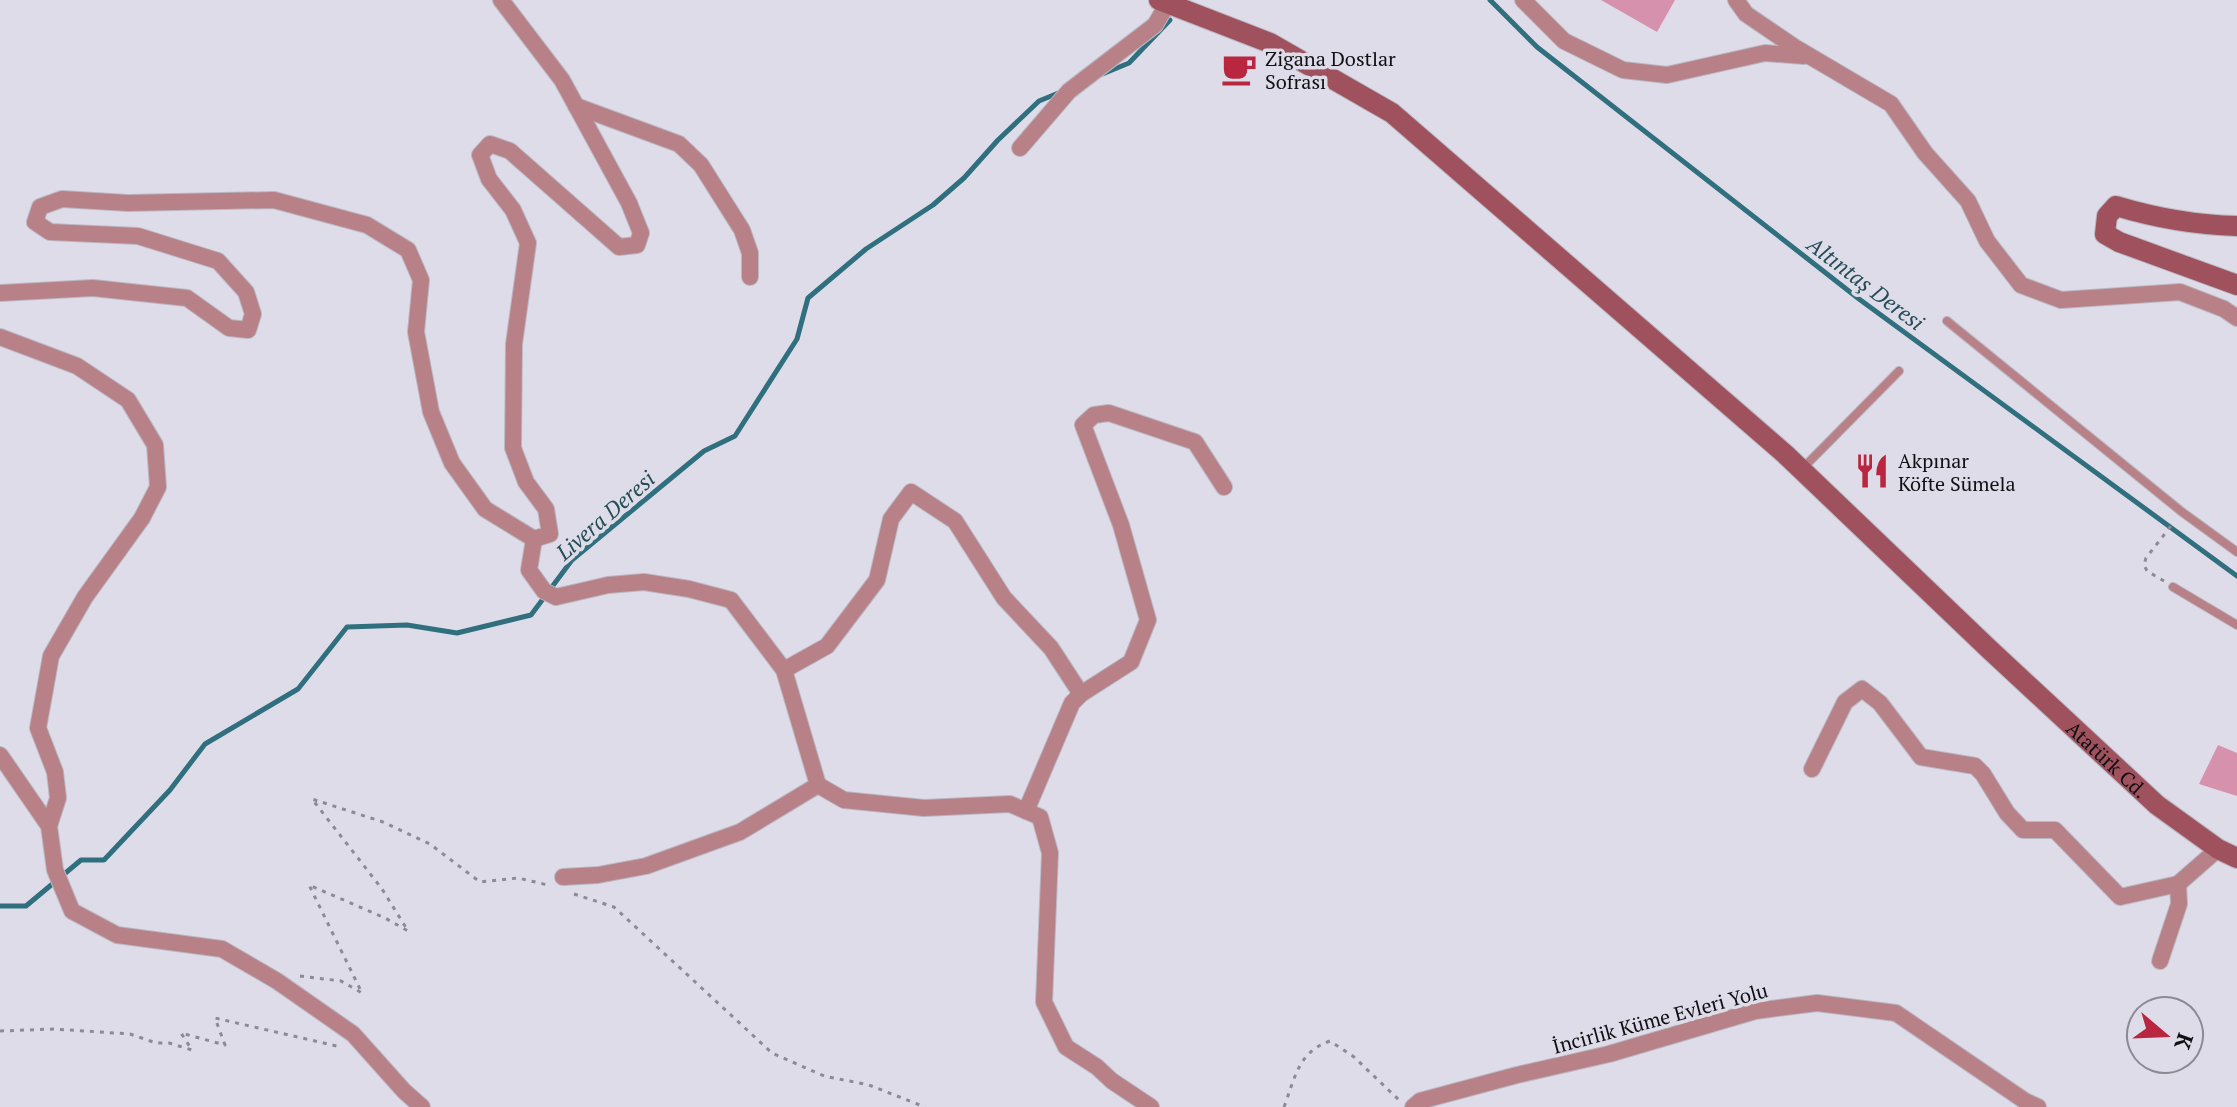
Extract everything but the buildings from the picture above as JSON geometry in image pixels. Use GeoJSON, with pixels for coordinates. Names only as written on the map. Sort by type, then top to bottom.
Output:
{"type":"FeatureCollection","features":[{"type":"Feature","properties":{"kind":"main road","name":"Atatürk Cd."},"geometry":{"type":"LineString","coordinates":[[1164,2],[1270,43],[1392,113],[1801,470],[2157,805],[2228,853]]}},
{"type":"Feature","properties":{"kind":"main road"},"geometry":{"type":"LineString","coordinates":[[2237,226],[2153,217],[2116,206],[2107,216],[2105,234],[2119,242],[2237,285]]}},
{"type":"Feature","properties":{"kind":"street"},"geometry":{"type":"LineString","coordinates":[[0,293],[93,288],[187,298],[229,328],[248,330],[253,314],[246,292],[218,261],[138,236],[50,232],[35,222],[40,207],[62,199],[128,203],[274,200],[367,225],[408,250],[421,280],[416,332],[431,412],[452,463],[485,509],[534,539],[550,534],[546,509],[526,482],[513,448],[514,344],[528,243],[513,210],[489,179],[480,155],[490,144],[510,151],[619,247],[637,245],[641,233],[629,203],[562,80],[501,0]]}},
{"type":"Feature","properties":{"kind":"street"},"geometry":{"type":"LineString","coordinates":[[1523,0],[1564,41],[1623,70],[1667,75],[1765,53],[1810,56]]}},
{"type":"Feature","properties":{"kind":"street"},"geometry":{"type":"LineString","coordinates":[[1736,0],[1746,14],[1891,104],[1925,153],[1968,201],[1987,241],[2021,285],[2061,300],[2180,292],[2224,309],[2237,318]]}},
{"type":"Feature","properties":{"kind":"street"},"geometry":{"type":"LineString","coordinates":[[1020,148],[1069,91],[1155,25],[1164,2]]}},
{"type":"Feature","properties":{"kind":"street"},"geometry":{"type":"LineString","coordinates":[[576,106],[679,144],[701,165],[742,230],[750,253],[750,277]]}},
{"type":"Feature","properties":{"kind":"street"},"geometry":{"type":"LineString","coordinates":[[0,337],[77,366],[128,400],[155,445],[158,487],[142,518],[85,597],[51,656],[38,728],[55,772],[58,798],[49,826],[55,870],[72,911],[117,935],[222,949],[277,981],[353,1034],[422,1107]]}},
{"type":"Feature","properties":{"kind":"street"},"geometry":{"type":"LineString","coordinates":[[1026,811],[1072,703],[1131,662],[1148,620],[1121,525],[1083,425],[1094,415],[1109,413],[1195,442],[1224,487]]}},
{"type":"Feature","properties":{"kind":"street"},"geometry":{"type":"LineString","coordinates":[[784,670],[827,646],[877,580],[891,519],[911,492],[955,521],[1004,598],[1051,648],[1081,694]]}},
{"type":"Feature","properties":{"kind":"street"},"geometry":{"type":"LineString","coordinates":[[534,539],[529,570],[544,591],[556,597],[608,585],[644,582],[731,600],[784,670],[818,785],[844,800],[924,808],[1010,804],[1040,817],[1050,853],[1044,1002],[1066,1047],[1151,1107]]}},
{"type":"Feature","properties":{"kind":"street"},"geometry":{"type":"LineString","coordinates":[[1812,769],[1845,702],[1862,689],[1880,703],[1921,757],[1975,766],[2007,813],[2023,830],[2055,830],[2120,897],[2178,884],[2228,853]]}},
{"type":"Feature","properties":{"kind":"street"},"geometry":{"type":"LineString","coordinates":[[0,755],[49,826]]}},
{"type":"Feature","properties":{"kind":"street"},"geometry":{"type":"LineString","coordinates":[[560,882],[646,866],[740,832],[818,785]]}},
{"type":"Feature","properties":{"kind":"street"},"geometry":{"type":"LineString","coordinates":[[2160,961],[2179,904],[2178,884]]}},
{"type":"Feature","properties":{"kind":"street","name":"İncirlik Küme Evleri Yolu"},"geometry":{"type":"LineString","coordinates":[[1413,1107],[1420,1101],[1609,1054],[1755,1011],[1817,1003],[1896,1013],[2038,1107]]}},
{"type":"Feature","properties":{"kind":"lane"},"geometry":{"type":"LineString","coordinates":[[1947,321],[2182,512],[2237,552]]}},
{"type":"Feature","properties":{"kind":"lane"},"geometry":{"type":"LineString","coordinates":[[1801,470],[1899,371]]}},
{"type":"Feature","properties":{"kind":"lane"},"geometry":{"type":"LineString","coordinates":[[2173,587],[2237,625]]}},
{"type":"Feature","properties":{"kind":"path"},"geometry":{"type":"LineString","coordinates":[[2173,587],[2147,571],[2144,565],[2146,558],[2182,512]]}},
{"type":"Feature","properties":{"kind":"path"},"geometry":{"type":"LineString","coordinates":[[301,984],[291,975],[341,981],[362,993],[309,885],[408,931],[382,889],[312,799],[383,822],[430,844],[480,882],[518,878],[560,882]]}},
{"type":"Feature","properties":{"kind":"path"},"geometry":{"type":"LineString","coordinates":[[571,892],[614,907],[772,1053],[824,1076],[869,1085],[925,1107]]}},
{"type":"Feature","properties":{"kind":"path"},"geometry":{"type":"LineString","coordinates":[[0,1031],[54,1029],[130,1034],[192,1050],[181,1033],[225,1045],[215,1018],[349,1049]]}},
{"type":"Feature","properties":{"kind":"waterway","name":"Altıntaş Deresi"},"geometry":{"type":"LineString","coordinates":[[1490,0],[1537,47],[1859,299],[2237,576]]}},
{"type":"Feature","properties":{"kind":"waterway","name":"Livera Deresi"},"geometry":{"type":"LineString","coordinates":[[1100,75],[1129,63],[1170,20]]}},
{"type":"Feature","properties":{"kind":"waterway","name":"Livera Deresi"},"geometry":{"type":"LineString","coordinates":[[0,906],[26,906],[81,860],[104,860],[170,790],[205,744],[298,689],[347,627],[407,625],[457,633],[531,615],[572,560],[704,451],[735,436],[797,339],[808,298],[866,249],[933,205],[964,178],[1039,101],[1061,92]]}},
{"type":"Feature","properties":{"kind":"place","name":"Zigana Dostlar Sofrası"},"geometry":{"type":"Point","coordinates":[1239,69]}},
{"type":"Feature","properties":{"kind":"place","name":"Akpınar Köfte Sümela"},"geometry":{"type":"Point","coordinates":[1872,471]}}]}
